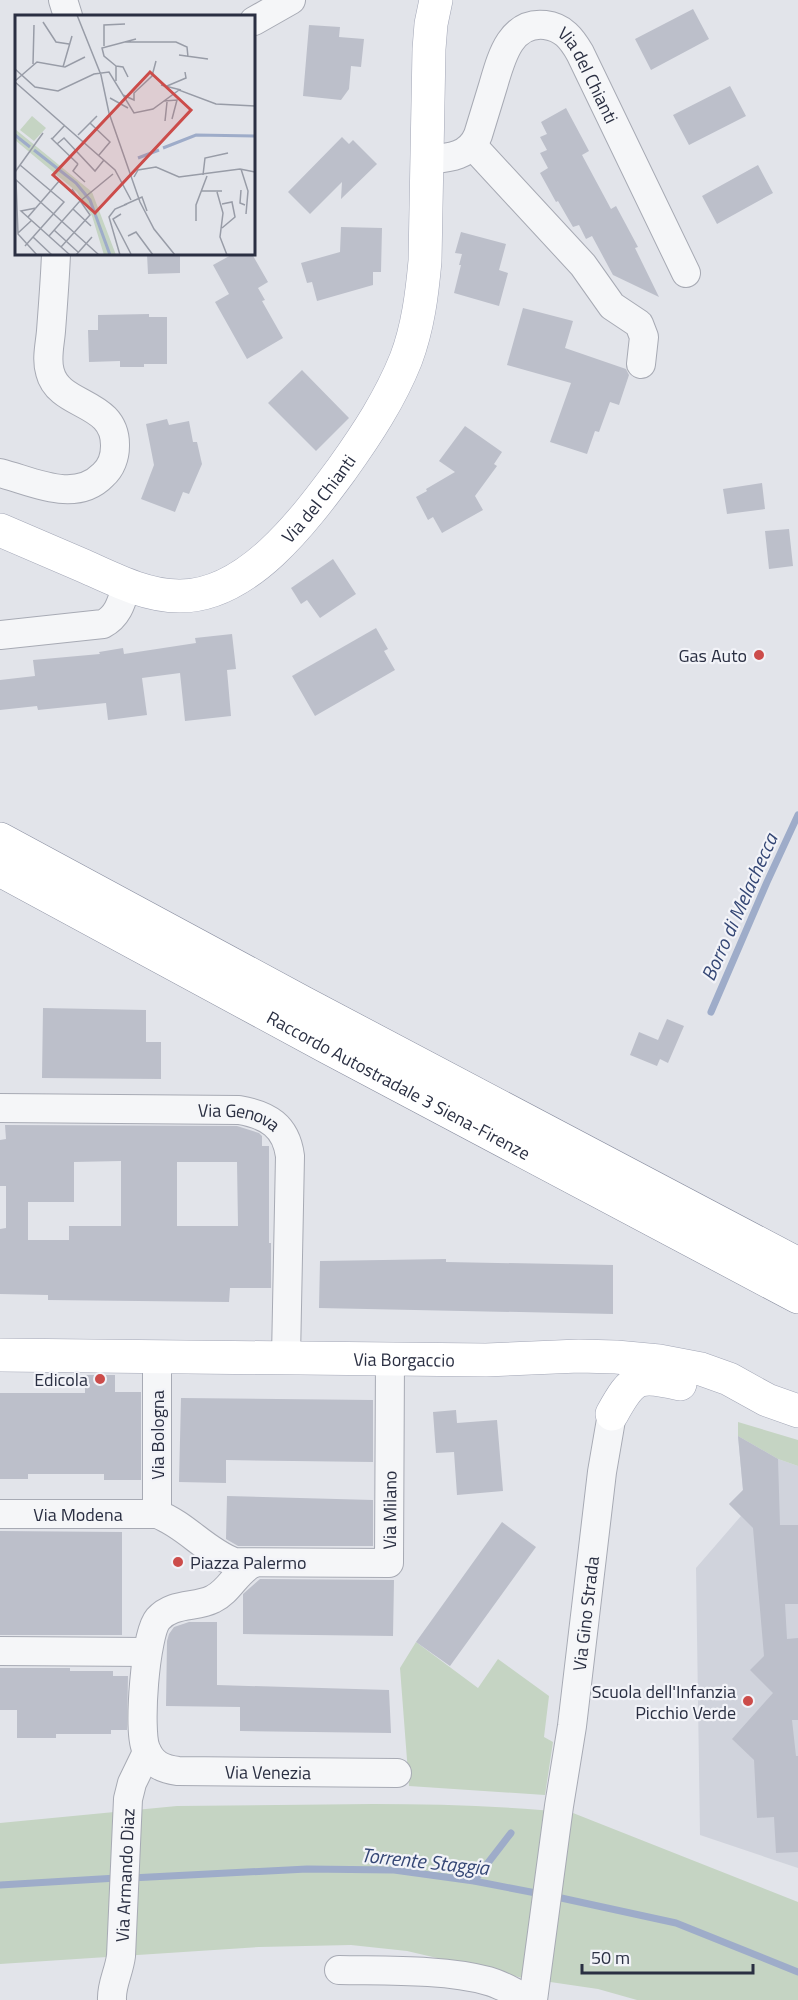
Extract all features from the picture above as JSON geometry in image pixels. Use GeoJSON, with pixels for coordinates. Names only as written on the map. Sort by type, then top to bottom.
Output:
{"type":"FeatureCollection","features":[{"type":"Feature","properties":{"kind":"main road","name":"Via del Chianti"},"geometry":{"type":"LineString","coordinates":[[0,530],[127,584],[161,594],[190,596],[211,591],[242,576],[276,548],[297,525],[362,441],[394,386],[414,333],[425,261],[429,50],[436,0]]}},
{"type":"Feature","properties":{"kind":"main road","name":"Raccordo Autostradale 3 Siena-Firenze"},"geometry":{"type":"LineString","coordinates":[[0,839],[313,1008],[798,1264]]}},
{"type":"Feature","properties":{"kind":"main road","name":"Raccordo Autostradale 3 Siena-Firenze"},"geometry":{"type":"LineString","coordinates":[[0,870],[798,1297]]}},
{"type":"Feature","properties":{"kind":"main road","name":"Via Borgaccio"},"geometry":{"type":"LineString","coordinates":[[0,1355],[486,1360],[579,1356],[659,1361],[722,1376],[767,1400],[798,1411]]}},
{"type":"Feature","properties":{"kind":"main road"},"geometry":{"type":"LineString","coordinates":[[486,1360],[589,1372],[596,1376],[604,1386],[610,1400],[612,1414]]}},
{"type":"Feature","properties":{"kind":"main road"},"geometry":{"type":"LineString","coordinates":[[612,1414],[626,1390],[644,1378],[767,1400]]}},
{"type":"Feature","properties":{"kind":"street"},"geometry":{"type":"LineString","coordinates":[[63,0],[68,15]]}},
{"type":"Feature","properties":{"kind":"street"},"geometry":{"type":"LineString","coordinates":[[255,20],[291,0]]}},
{"type":"Feature","properties":{"kind":"street","name":"Via del Chianti"},"geometry":{"type":"LineString","coordinates":[[473,146],[500,63],[511,40],[520,31],[534,25],[556,27],[569,37],[580,53],[686,273]]}},
{"type":"Feature","properties":{"kind":"street"},"geometry":{"type":"LineString","coordinates":[[427,160],[459,155],[473,146],[583,265],[612,306],[639,324],[644,337],[641,363]]}},
{"type":"Feature","properties":{"kind":"street"},"geometry":{"type":"LineString","coordinates":[[0,472],[56,488],[72,490],[98,480],[108,469],[113,458],[115,438],[110,423],[99,412],[60,388],[49,371],[56,255]]}},
{"type":"Feature","properties":{"kind":"street"},"geometry":{"type":"LineString","coordinates":[[0,635],[103,624],[118,610],[127,584]]}},
{"type":"Feature","properties":{"kind":"street","name":"Via Genova"},"geometry":{"type":"LineString","coordinates":[[0,1107],[250,1112],[271,1121],[285,1136],[290,1156],[286,1357]]}},
{"type":"Feature","properties":{"kind":"street","name":"Via Bologna"},"geometry":{"type":"LineString","coordinates":[[157,1356],[157,1514]]}},
{"type":"Feature","properties":{"kind":"street","name":"Via Milano"},"geometry":{"type":"LineString","coordinates":[[254,1563],[390,1563],[390,1359]]}},
{"type":"Feature","properties":{"kind":"street","name":"Via Gino Strada"},"geometry":{"type":"LineString","coordinates":[[533,1993],[573,1717],[602,1472],[612,1414]]}},
{"type":"Feature","properties":{"kind":"street","name":"Via Modena"},"geometry":{"type":"LineString","coordinates":[[0,1514],[157,1514]]}},
{"type":"Feature","properties":{"kind":"street"},"geometry":{"type":"LineString","coordinates":[[157,1514],[180,1525],[220,1556],[234,1562],[254,1563]]}},
{"type":"Feature","properties":{"kind":"street"},"geometry":{"type":"LineString","coordinates":[[147,1752],[142,1736],[147,1652],[152,1631],[159,1618],[176,1608],[216,1598],[244,1569],[254,1563]]}},
{"type":"Feature","properties":{"kind":"street"},"geometry":{"type":"LineString","coordinates":[[0,1651],[147,1652]]}},
{"type":"Feature","properties":{"kind":"street","name":"Via Venezia"},"geometry":{"type":"LineString","coordinates":[[147,1752],[159,1766],[178,1771],[397,1773]]}},
{"type":"Feature","properties":{"kind":"street","name":"Via Armando Diaz"},"geometry":{"type":"LineString","coordinates":[[112,1996],[121,1956],[128,1807],[132,1783],[147,1752]]}},
{"type":"Feature","properties":{"kind":"street"},"geometry":{"type":"LineString","coordinates":[[339,1970],[424,1973],[481,1979],[533,1993]]}},
{"type":"Feature","properties":{"kind":"shaded area","name":"Scuola dell'Infanzia Picchio Verde"},"geometry":{"type":"Polygon","coordinates":[[[738,1436],[778,1459],[798,1466],[798,1868],[700,1835],[696,1568],[741,1516],[729,1504],[743,1490],[738,1436]]]}},
{"type":"Feature","properties":{"kind":"green space"},"geometry":{"type":"Polygon","coordinates":[[[738,1422],[798,1440],[798,1466],[778,1459],[738,1436],[738,1422]]]}},
{"type":"Feature","properties":{"kind":"green space"},"geometry":{"type":"Polygon","coordinates":[[[416,1642],[478,1688],[498,1659],[549,1696],[544,1737],[553,1742],[545,1795],[409,1786],[400,1668],[416,1642]]]}},
{"type":"Feature","properties":{"kind":"green space"},"geometry":{"type":"Polygon","coordinates":[[[373,1804],[473,1806],[573,1813],[798,1902],[798,2000],[637,2000],[598,1989],[523,1978],[407,1951],[351,1945],[259,1947],[0,1964],[0,1823],[177,1806],[373,1804]]]}},
{"type":"Feature","properties":{"kind":"building"},"geometry":{"type":"Polygon","coordinates":[[[693,9],[709,39],[651,70],[635,39],[693,9]]]}},
{"type":"Feature","properties":{"kind":"building"},"geometry":{"type":"Polygon","coordinates":[[[309,25],[340,27],[339,37],[364,39],[361,67],[351,66],[349,89],[341,100],[303,96],[309,25]]]}},
{"type":"Feature","properties":{"kind":"building"},"geometry":{"type":"Polygon","coordinates":[[[730,86],[746,116],[689,145],[673,115],[730,86]]]}},
{"type":"Feature","properties":{"kind":"building"},"geometry":{"type":"Polygon","coordinates":[[[566,108],[589,151],[582,155],[611,209],[616,206],[638,247],[635,248],[659,297],[613,275],[592,236],[586,239],[579,225],[573,227],[540,173],[548,168],[540,153],[547,150],[540,137],[547,134],[541,122],[566,108]]]}},
{"type":"Feature","properties":{"kind":"building"},"geometry":{"type":"Polygon","coordinates":[[[342,137],[349,144],[353,140],[377,164],[341,199],[342,182],[310,214],[288,192],[342,137]]]}},
{"type":"Feature","properties":{"kind":"building"},"geometry":{"type":"Polygon","coordinates":[[[758,165],[773,193],[717,224],[702,196],[758,165]]]}},
{"type":"Feature","properties":{"kind":"building"},"geometry":{"type":"Polygon","coordinates":[[[341,227],[382,228],[381,272],[373,272],[373,285],[317,301],[312,282],[307,283],[301,263],[340,252],[341,227]]]}},
{"type":"Feature","properties":{"kind":"building"},"geometry":{"type":"Polygon","coordinates":[[[461,232],[506,244],[499,270],[508,273],[499,306],[454,293],[461,265],[459,265],[462,254],[455,253],[461,232]]]}},
{"type":"Feature","properties":{"kind":"building"},"geometry":{"type":"Polygon","coordinates":[[[147,255],[180,255],[180,273],[148,274],[147,255]]]}},
{"type":"Feature","properties":{"kind":"building"},"geometry":{"type":"Polygon","coordinates":[[[231,255],[253,255],[268,282],[258,288],[265,300],[262,301],[283,338],[247,359],[215,302],[229,294],[213,265],[231,255]]]}},
{"type":"Feature","properties":{"kind":"building"},"geometry":{"type":"Polygon","coordinates":[[[523,308],[573,321],[565,348],[626,369],[629,375],[619,405],[610,402],[599,432],[595,431],[587,454],[550,442],[571,383],[507,365],[523,308]]]}},
{"type":"Feature","properties":{"kind":"building"},"geometry":{"type":"Polygon","coordinates":[[[149,314],[149,317],[167,317],[167,364],[120,367],[120,361],[89,362],[88,330],[98,330],[98,315],[149,314]]]}},
{"type":"Feature","properties":{"kind":"building"},"geometry":{"type":"Polygon","coordinates":[[[302,370],[349,418],[316,451],[268,403],[302,370]]]}},
{"type":"Feature","properties":{"kind":"building"},"geometry":{"type":"Polygon","coordinates":[[[167,419],[169,425],[189,421],[193,442],[197,442],[202,464],[189,494],[183,492],[175,512],[141,499],[154,465],[146,424],[167,419]]]}},
{"type":"Feature","properties":{"kind":"building"},"geometry":{"type":"Polygon","coordinates":[[[465,426],[502,452],[494,464],[497,466],[475,496],[483,510],[442,533],[433,517],[428,520],[416,497],[455,472],[439,461],[465,426]]]}},
{"type":"Feature","properties":{"kind":"building"},"geometry":{"type":"Polygon","coordinates":[[[762,483],[765,509],[727,514],[723,489],[762,483]]]}},
{"type":"Feature","properties":{"kind":"building"},"geometry":{"type":"Polygon","coordinates":[[[789,529],[793,566],[769,569],[765,531],[789,529]]]}},
{"type":"Feature","properties":{"kind":"building"},"geometry":{"type":"Polygon","coordinates":[[[333,559],[356,594],[320,618],[307,600],[301,604],[291,588],[333,559]]]}},
{"type":"Feature","properties":{"kind":"building"},"geometry":{"type":"Polygon","coordinates":[[[376,628],[388,649],[384,651],[395,670],[315,716],[292,676],[376,628]]]}},
{"type":"Feature","properties":{"kind":"building"},"geometry":{"type":"Polygon","coordinates":[[[232,634],[236,669],[227,670],[231,716],[185,721],[180,673],[142,678],[147,715],[108,720],[106,703],[38,710],[37,706],[0,710],[0,680],[35,676],[33,660],[100,654],[99,652],[123,648],[124,654],[196,643],[195,638],[232,634]]]}},
{"type":"Feature","properties":{"kind":"building"},"geometry":{"type":"Polygon","coordinates":[[[43,1008],[146,1010],[146,1042],[161,1042],[161,1079],[42,1078],[43,1008]]]}},
{"type":"Feature","properties":{"kind":"building"},"geometry":{"type":"Polygon","coordinates":[[[667,1019],[684,1026],[668,1063],[660,1059],[657,1066],[630,1055],[639,1032],[658,1040],[667,1019]]]}},
{"type":"Feature","properties":{"kind":"building"},"geometry":{"type":"Polygon","coordinates":[[[5,1125],[237,1126],[259,1133],[262,1136],[262,1146],[269,1146],[271,1288],[230,1288],[229,1302],[48,1300],[48,1295],[0,1294],[0,1229],[6,1228],[6,1186],[0,1186],[0,1140],[6,1139],[5,1125]],[[121,1161],[74,1162],[74,1202],[28,1202],[28,1240],[69,1240],[69,1226],[121,1226],[121,1161]],[[177,1162],[177,1226],[238,1226],[237,1162],[177,1162]]]}},
{"type":"Feature","properties":{"kind":"building"},"geometry":{"type":"Polygon","coordinates":[[[446,1259],[446,1262],[613,1265],[613,1314],[319,1308],[320,1261],[446,1259]]]}},
{"type":"Feature","properties":{"kind":"building"},"geometry":{"type":"Polygon","coordinates":[[[85,1375],[115,1375],[115,1392],[141,1392],[141,1480],[104,1480],[104,1474],[28,1474],[28,1479],[0,1479],[0,1393],[85,1393],[85,1375]]]}},
{"type":"Feature","properties":{"kind":"building"},"geometry":{"type":"Polygon","coordinates":[[[181,1398],[373,1400],[373,1462],[226,1460],[226,1483],[179,1482],[181,1398]]]}},
{"type":"Feature","properties":{"kind":"building"},"geometry":{"type":"Polygon","coordinates":[[[456,1410],[457,1423],[497,1420],[503,1491],[457,1495],[454,1452],[436,1453],[433,1412],[456,1410]]]}},
{"type":"Feature","properties":{"kind":"building"},"geometry":{"type":"Polygon","coordinates":[[[738,1436],[778,1459],[780,1525],[798,1525],[798,1604],[785,1604],[787,1639],[798,1638],[798,1720],[792,1720],[796,1756],[798,1756],[798,1852],[776,1853],[774,1817],[757,1818],[754,1760],[732,1739],[773,1693],[750,1670],[764,1656],[753,1528],[729,1504],[743,1490],[738,1436]]]}},
{"type":"Feature","properties":{"kind":"building"},"geometry":{"type":"Polygon","coordinates":[[[227,1496],[373,1500],[373,1546],[238,1546],[226,1539],[227,1496]]]}},
{"type":"Feature","properties":{"kind":"building"},"geometry":{"type":"Polygon","coordinates":[[[502,1522],[536,1547],[450,1666],[416,1642],[502,1522]]]}},
{"type":"Feature","properties":{"kind":"building"},"geometry":{"type":"Polygon","coordinates":[[[0,1531],[122,1532],[122,1635],[0,1635],[0,1531]]]}},
{"type":"Feature","properties":{"kind":"building"},"geometry":{"type":"Polygon","coordinates":[[[260,1579],[394,1580],[393,1636],[243,1634],[243,1594],[260,1579]]]}},
{"type":"Feature","properties":{"kind":"building"},"geometry":{"type":"Polygon","coordinates":[[[189,1622],[217,1622],[217,1685],[389,1690],[391,1733],[240,1731],[240,1707],[166,1706],[167,1641],[174,1627],[189,1622]]]}},
{"type":"Feature","properties":{"kind":"building"},"geometry":{"type":"Polygon","coordinates":[[[0,1668],[70,1668],[70,1671],[113,1671],[113,1676],[128,1676],[127,1730],[111,1730],[111,1734],[56,1734],[56,1738],[17,1738],[17,1710],[0,1710],[0,1668]]]}},
{"type":"Feature","properties":{"kind":"waterway","name":"Borro di Melachecca"},"geometry":{"type":"LineString","coordinates":[[711,1012],[798,815]]}},
{"type":"Feature","properties":{"kind":"waterway","name":"Borro di Melachecca"},"geometry":{"type":"LineString","coordinates":[[474,1881],[511,1833]]}},
{"type":"Feature","properties":{"kind":"waterway","name":"Torrente Staggia"},"geometry":{"type":"LineString","coordinates":[[131,1878],[307,1869],[394,1870],[474,1881],[541,1894]]}},
{"type":"Feature","properties":{"kind":"waterway","name":"Torrente Staggia"},"geometry":{"type":"LineString","coordinates":[[0,1885],[117,1878]]}},
{"type":"Feature","properties":{"kind":"waterway","name":"Torrente Staggia"},"geometry":{"type":"LineString","coordinates":[[552,1896],[676,1923],[798,1972]]}},
{"type":"Feature","properties":{"kind":"place","name":"Gas Auto"},"geometry":{"type":"Point","coordinates":[759,655]}},
{"type":"Feature","properties":{"kind":"place","name":"Edicola"},"geometry":{"type":"Point","coordinates":[100,1379]}},
{"type":"Feature","properties":{"kind":"place","name":"Piazza Palermo"},"geometry":{"type":"Point","coordinates":[178,1562]}},
{"type":"Feature","properties":{"kind":"place","name":"Scuola dell'Infanzia Picchio Verde"},"geometry":{"type":"Point","coordinates":[748,1701]}}]}
